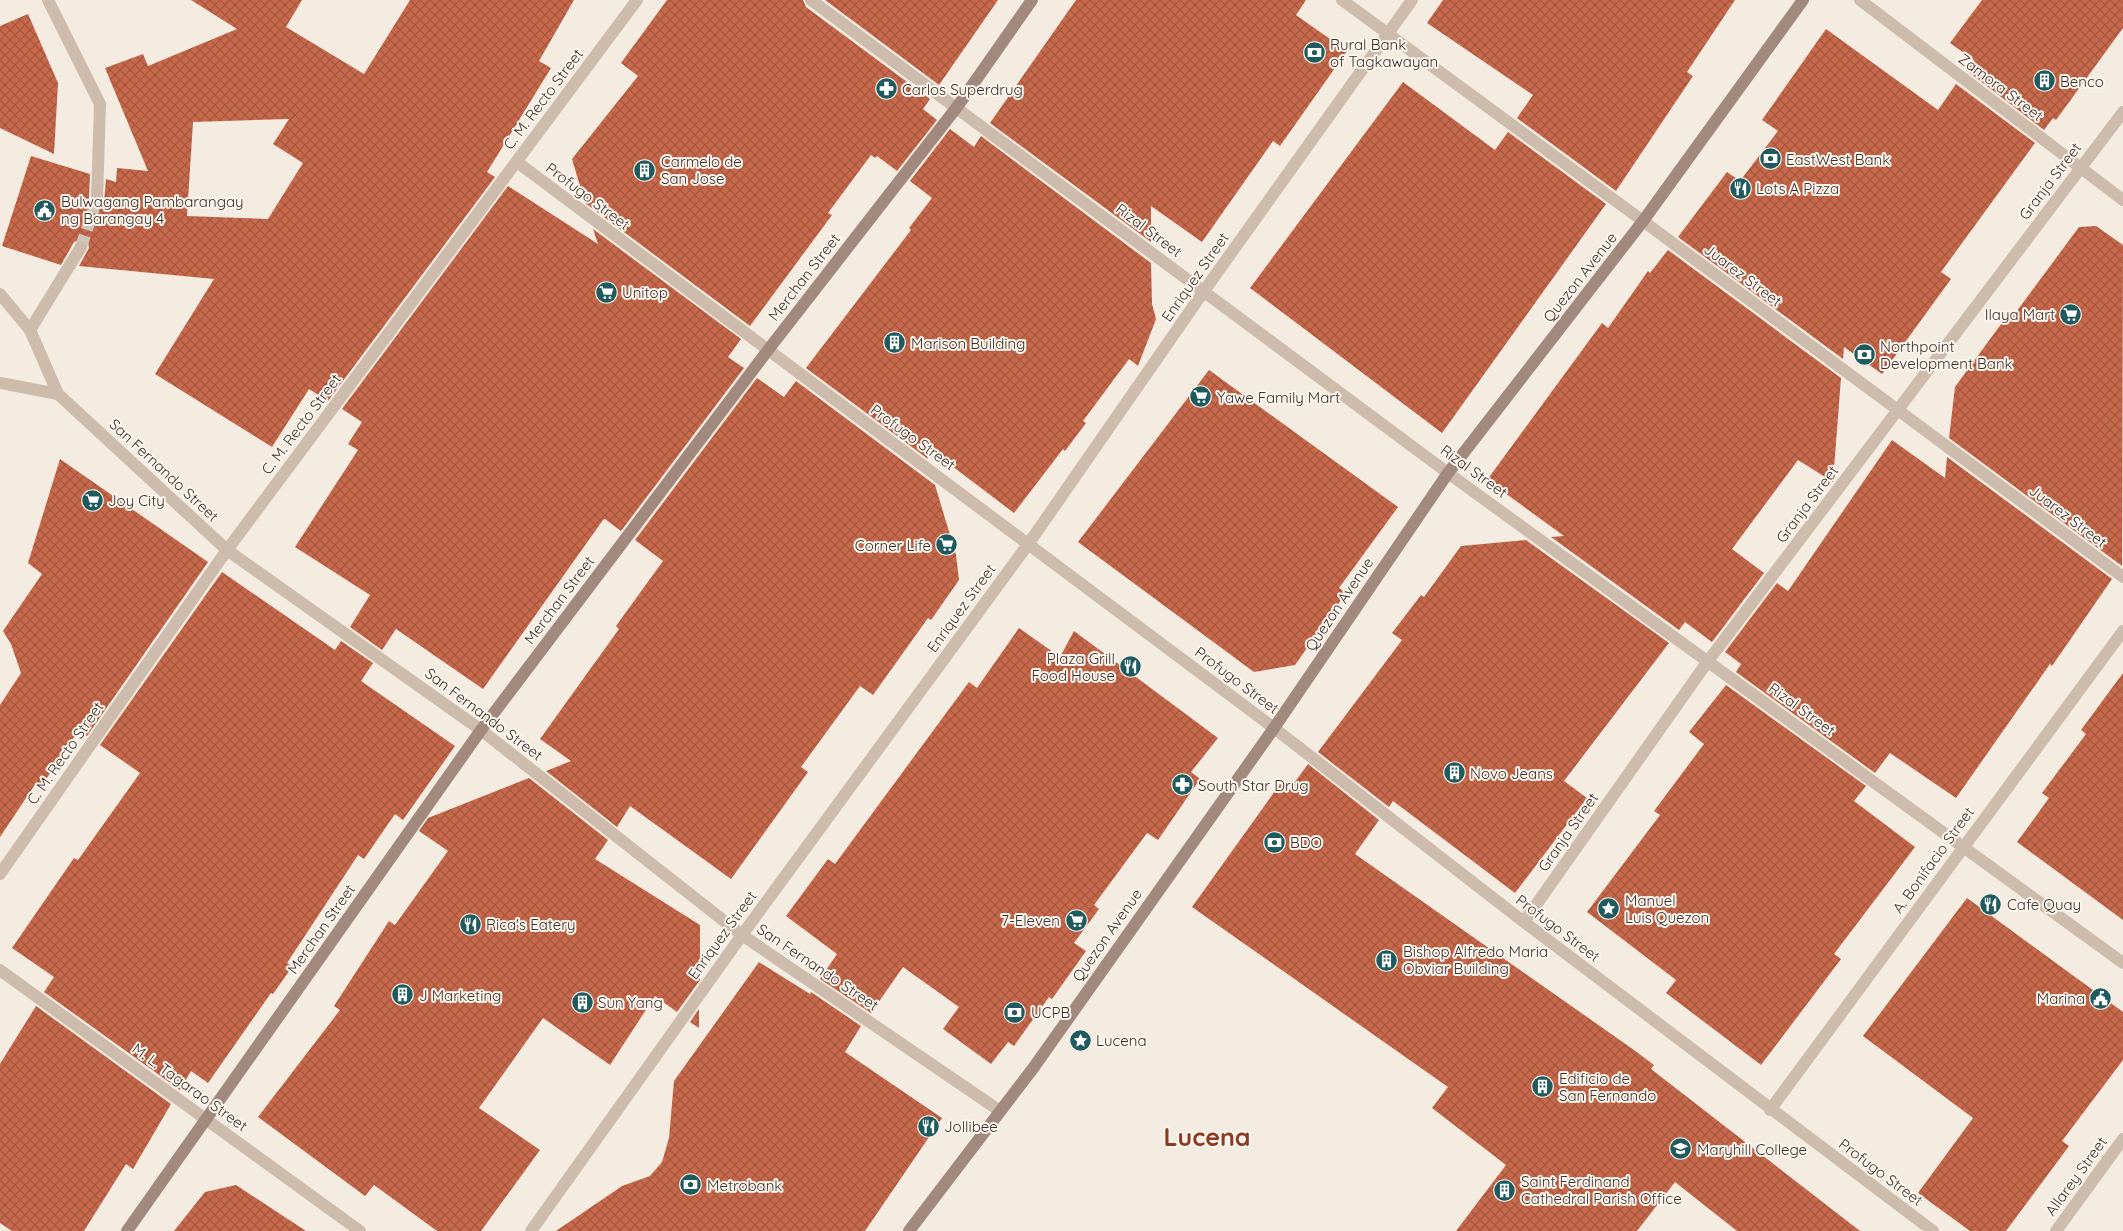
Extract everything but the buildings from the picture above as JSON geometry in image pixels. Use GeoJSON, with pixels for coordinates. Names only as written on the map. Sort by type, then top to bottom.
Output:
{"type":"FeatureCollection","features":[{"type":"Feature","properties":{"kind":"main road","name":"Merchan Street"},"geometry":{"type":"LineString","coordinates":[[127,1231],[208,1119],[481,730],[768,350],[957,107],[1032,0]]}},
{"type":"Feature","properties":{"kind":"main road","name":"Quezon Avenue"},"geometry":{"type":"LineString","coordinates":[[910,1231],[1000,1111],[1274,728],[1448,472],[1643,221],[1803,0]]}},
{"type":"Feature","properties":{"kind":"street"},"geometry":{"type":"LineString","coordinates":[[48,0],[100,104],[97,199]]}},
{"type":"Feature","properties":{"kind":"street","name":"C. M. Recto Street"},"geometry":{"type":"LineString","coordinates":[[0,874],[227,550],[637,0]]}},
{"type":"Feature","properties":{"kind":"street","name":"Rizal Street"},"geometry":{"type":"LineString","coordinates":[[810,0],[1448,472],[2123,963]]}},
{"type":"Feature","properties":{"kind":"street","name":"Juarez Street"},"geometry":{"type":"LineString","coordinates":[[1342,0],[2123,577]]}},
{"type":"Feature","properties":{"kind":"street","name":"Enriquez Street"},"geometry":{"type":"LineString","coordinates":[[531,1231],[742,935],[1029,543],[1204,291],[1412,0]]}},
{"type":"Feature","properties":{"kind":"street","name":"Zamora Street"},"geometry":{"type":"LineString","coordinates":[[1860,0],[2123,200]]}},
{"type":"Feature","properties":{"kind":"street","name":"Granja Street"},"geometry":{"type":"LineString","coordinates":[[1524,922],[1708,661],[1899,411],[2123,112]]}},
{"type":"Feature","properties":{"kind":"street","name":"Profugo Street"},"geometry":{"type":"LineString","coordinates":[[517,162],[1029,543],[1274,728],[1770,1110],[1933,1231]]}},
{"type":"Feature","properties":{"kind":"street"},"geometry":{"type":"LineString","coordinates":[[30,330],[81,247]]}},
{"type":"Feature","properties":{"kind":"street","name":"San Fernando Street"},"geometry":{"type":"LineString","coordinates":[[0,294],[30,330],[58,394],[227,550],[481,730],[742,935],[1000,1111]]}},
{"type":"Feature","properties":{"kind":"street"},"geometry":{"type":"LineString","coordinates":[[0,383],[58,394]]}},
{"type":"Feature","properties":{"kind":"street","name":"A. Bonifacio Street"},"geometry":{"type":"LineString","coordinates":[[1770,1110],[2123,631]]}},
{"type":"Feature","properties":{"kind":"street","name":"M. L. Tagarao Street"},"geometry":{"type":"LineString","coordinates":[[0,970],[360,1231]]}},
{"type":"Feature","properties":{"kind":"street","name":"Allarey Street"},"geometry":{"type":"LineString","coordinates":[[2056,1231],[2123,1140]]}},
{"type":"Feature","properties":{"kind":"tunnel"},"geometry":{"type":"LineString","coordinates":[[81,247],[97,199]]}},
{"type":"Feature","properties":{"kind":"place","name":"Rural Bank of Tagkawayan"},"geometry":{"type":"Point","coordinates":[1314,53]}},
{"type":"Feature","properties":{"kind":"place","name":"Benco"},"geometry":{"type":"Point","coordinates":[2044,81]}},
{"type":"Feature","properties":{"kind":"place","name":"Carlos Superdrug"},"geometry":{"type":"Point","coordinates":[886,89]}},
{"type":"Feature","properties":{"kind":"place","name":"EastWest Bank"},"geometry":{"type":"Point","coordinates":[1770,159]}},
{"type":"Feature","properties":{"kind":"place","name":"Carmelo de San Jose"},"geometry":{"type":"Point","coordinates":[645,170]}},
{"type":"Feature","properties":{"kind":"place","name":"Lots A Pizza"},"geometry":{"type":"Point","coordinates":[1740,188]}},
{"type":"Feature","properties":{"kind":"place","name":"Bulwagang Pambarangay ng Barangay 4"},"geometry":{"type":"Point","coordinates":[45,210]}},
{"type":"Feature","properties":{"kind":"place","name":"Unitop"},"geometry":{"type":"Point","coordinates":[606,292]}},
{"type":"Feature","properties":{"kind":"place","name":"Ilaya Mart"},"geometry":{"type":"Point","coordinates":[2071,314]}},
{"type":"Feature","properties":{"kind":"place","name":"Marison Building"},"geometry":{"type":"Point","coordinates":[895,343]}},
{"type":"Feature","properties":{"kind":"place","name":"Northpoint Development Bank"},"geometry":{"type":"Point","coordinates":[1864,355]}},
{"type":"Feature","properties":{"kind":"place","name":"Yawe Family Mart"},"geometry":{"type":"Point","coordinates":[1201,397]}},
{"type":"Feature","properties":{"kind":"place","name":"Joy City"},"geometry":{"type":"Point","coordinates":[92,500]}},
{"type":"Feature","properties":{"kind":"place","name":"Corner Life"},"geometry":{"type":"Point","coordinates":[947,545]}},
{"type":"Feature","properties":{"kind":"place","name":"Plaza Grill Food House"},"geometry":{"type":"Point","coordinates":[1131,667]}},
{"type":"Feature","properties":{"kind":"place","name":"Novo Jeans"},"geometry":{"type":"Point","coordinates":[1454,773]}},
{"type":"Feature","properties":{"kind":"place","name":"South Star Drug"},"geometry":{"type":"Point","coordinates":[1182,785]}},
{"type":"Feature","properties":{"kind":"place","name":"BDO"},"geometry":{"type":"Point","coordinates":[1274,842]}},
{"type":"Feature","properties":{"kind":"place","name":"Cafe Quay"},"geometry":{"type":"Point","coordinates":[1991,904]}},
{"type":"Feature","properties":{"kind":"place","name":"Manuel Luis Quezon"},"geometry":{"type":"Point","coordinates":[1609,909]}},
{"type":"Feature","properties":{"kind":"place","name":"7-Eleven"},"geometry":{"type":"Point","coordinates":[1076,920]}},
{"type":"Feature","properties":{"kind":"place","name":"Rica's Eatery"},"geometry":{"type":"Point","coordinates":[470,924]}},
{"type":"Feature","properties":{"kind":"place","name":"Bishop Alfredo Maria Obviar Building"},"geometry":{"type":"Point","coordinates":[1387,960]}},
{"type":"Feature","properties":{"kind":"place","name":"J Marketing"},"geometry":{"type":"Point","coordinates":[403,995]}},
{"type":"Feature","properties":{"kind":"place","name":"Marina"},"geometry":{"type":"Point","coordinates":[2101,998]}},
{"type":"Feature","properties":{"kind":"place","name":"Sun Yang"},"geometry":{"type":"Point","coordinates":[582,1002]}},
{"type":"Feature","properties":{"kind":"place","name":"UCPB"},"geometry":{"type":"Point","coordinates":[1015,1012]}},
{"type":"Feature","properties":{"kind":"place","name":"Lucena"},"geometry":{"type":"Point","coordinates":[1080,1040]}},
{"type":"Feature","properties":{"kind":"place","name":"Edificio de San Fernando"},"geometry":{"type":"Point","coordinates":[1543,1087]}},
{"type":"Feature","properties":{"kind":"place","name":"Jollibee"},"geometry":{"type":"Point","coordinates":[928,1126]}},
{"type":"Feature","properties":{"kind":"place","name":"Maryhill College"},"geometry":{"type":"Point","coordinates":[1681,1149]}},
{"type":"Feature","properties":{"kind":"place","name":"Metrobank"},"geometry":{"type":"Point","coordinates":[691,1185]}},
{"type":"Feature","properties":{"kind":"place","name":"Saint Ferdinand Cathedral Parish Office"},"geometry":{"type":"Point","coordinates":[1505,1190]}},
{"type":"Feature","properties":{"kind":"district","name":"Lucena"},"geometry":{"type":"Point","coordinates":[1207,1136]}}]}
